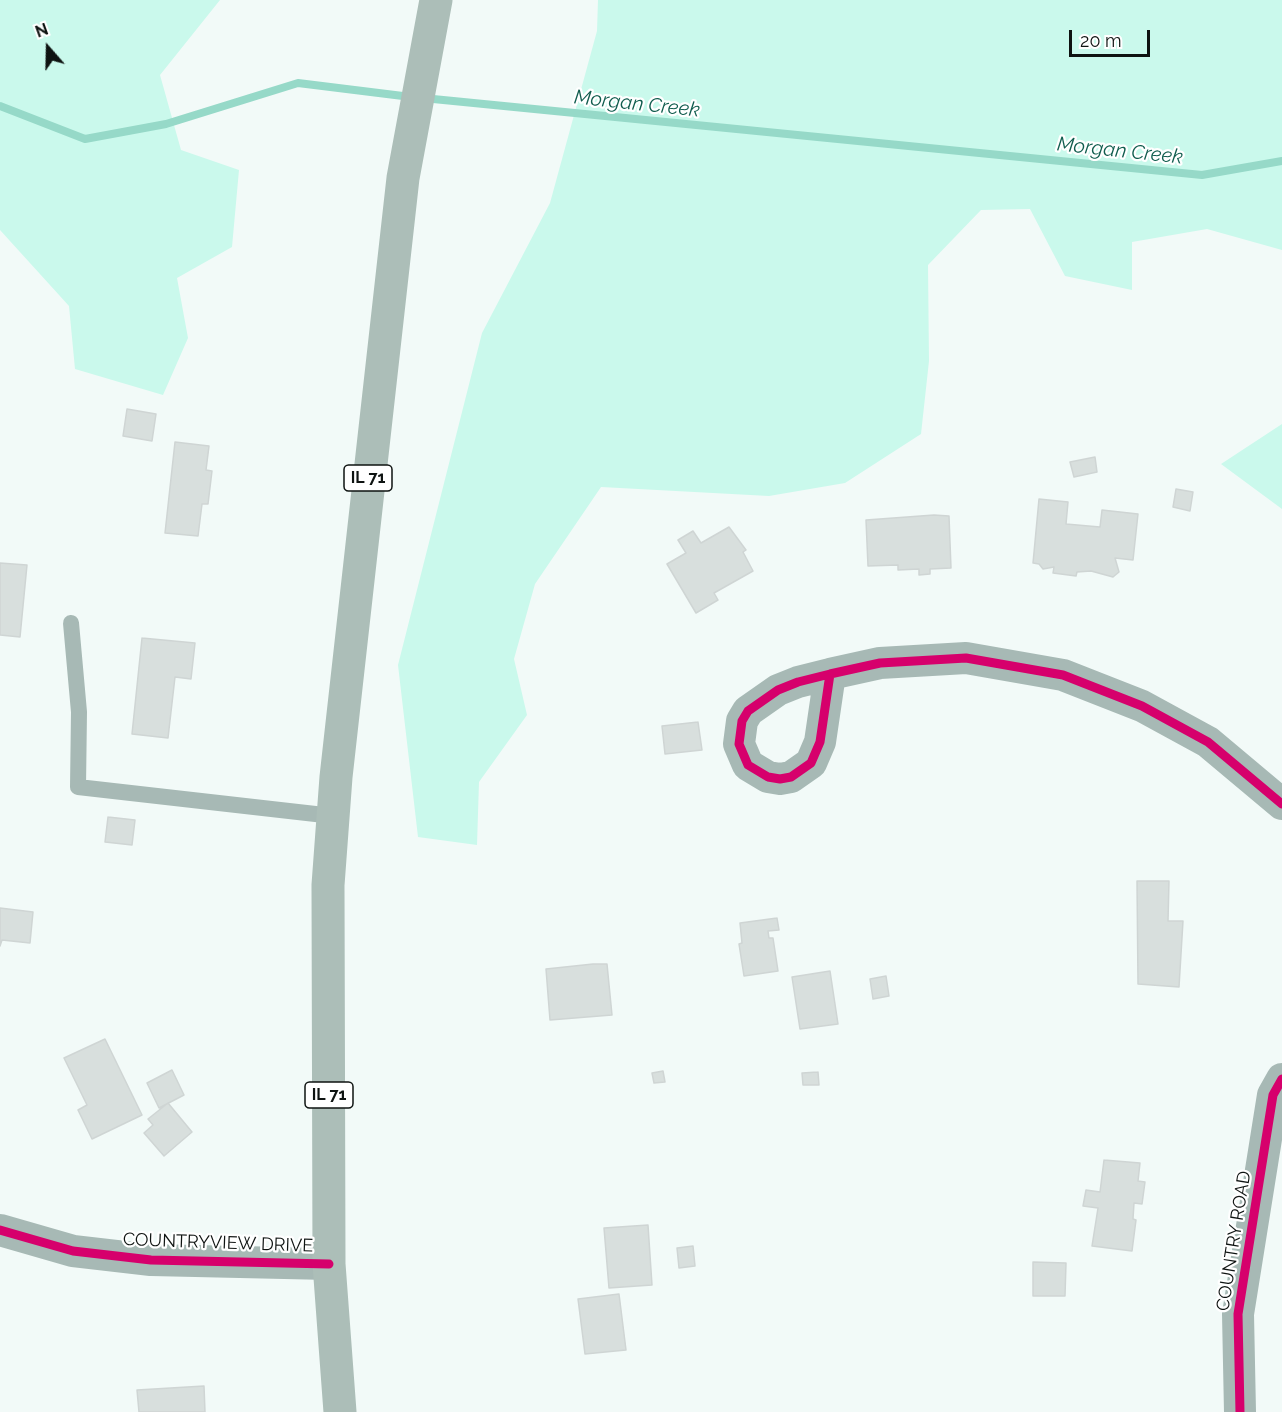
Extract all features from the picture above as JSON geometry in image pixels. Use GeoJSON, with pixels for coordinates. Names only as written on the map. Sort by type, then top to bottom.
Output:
{"type":"FeatureCollection","features":[{"type":"Feature","properties":{"kind":"main road","name":"IL 71"},"geometry":{"type":"LineString","coordinates":[[340,1412],[329,1264],[328,889],[333,816],[403,178],[433,13]]}},
{"type":"Feature","properties":{"kind":"street"},"geometry":{"type":"LineString","coordinates":[[830,674],[880,663],[966,658],[1064,675],[1142,706],[1208,742],[1282,804]]}},
{"type":"Feature","properties":{"kind":"street","name":"COUNTRY ROAD"},"geometry":{"type":"LineString","coordinates":[[1240,1412],[1238,1314],[1273,1095],[1282,1079]]}},
{"type":"Feature","properties":{"kind":"street","name":"COUNTRYVIEW DRIVE"},"geometry":{"type":"LineString","coordinates":[[0,1230],[74,1251],[152,1260],[329,1264]]}},
{"type":"Feature","properties":{"kind":"lane"},"geometry":{"type":"LineString","coordinates":[[71,623],[79,711],[78,787],[333,816]]}},
{"type":"Feature","properties":{"kind":"green space"},"geometry":{"type":"Polygon","coordinates":[[[0,0],[220,0],[160,75],[181,150],[239,170],[232,247],[177,278],[188,338],[163,395],[75,369],[69,306],[0,230],[0,0]]]}},
{"type":"Feature","properties":{"kind":"green space"},"geometry":{"type":"Polygon","coordinates":[[[598,0],[1282,0],[1282,250],[1207,229],[1132,242],[1132,290],[1065,276],[1030,209],[981,210],[928,265],[929,361],[921,434],[845,483],[769,496],[601,487],[535,584],[514,659],[527,715],[479,782],[477,845],[418,837],[398,665],[482,333],[550,203],[597,31],[598,0]]]}},
{"type":"Feature","properties":{"kind":"green space"},"geometry":{"type":"Polygon","coordinates":[[[1282,424],[1282,509],[1221,464],[1282,424]]]}},
{"type":"Feature","properties":{"kind":"building"},"geometry":{"type":"Polygon","coordinates":[[[127,409],[156,414],[152,441],[123,436],[127,409]]]}},
{"type":"Feature","properties":{"kind":"building"},"geometry":{"type":"Polygon","coordinates":[[[175,442],[209,446],[206,470],[212,471],[208,504],[202,504],[198,536],[165,533],[175,442]]]}},
{"type":"Feature","properties":{"kind":"building"},"geometry":{"type":"Polygon","coordinates":[[[1095,457],[1097,472],[1074,477],[1070,462],[1095,457]]]}},
{"type":"Feature","properties":{"kind":"building"},"geometry":{"type":"Polygon","coordinates":[[[1176,489],[1193,492],[1190,511],[1173,507],[1176,489]]]}},
{"type":"Feature","properties":{"kind":"building"},"geometry":{"type":"Polygon","coordinates":[[[1039,499],[1068,502],[1066,524],[1100,527],[1102,510],[1138,514],[1133,560],[1115,558],[1119,572],[1113,577],[1091,571],[1077,572],[1076,576],[1053,573],[1054,567],[1043,569],[1039,564],[1033,563],[1039,499]]]}},
{"type":"Feature","properties":{"kind":"building"},"geometry":{"type":"Polygon","coordinates":[[[949,516],[951,568],[930,569],[930,574],[919,575],[919,569],[898,570],[898,565],[868,566],[866,520],[949,516]]]}},
{"type":"Feature","properties":{"kind":"building"},"geometry":{"type":"Polygon","coordinates":[[[729,527],[746,550],[743,552],[753,571],[714,593],[718,600],[696,613],[667,564],[686,553],[678,540],[693,531],[701,543],[729,527]]]}},
{"type":"Feature","properties":{"kind":"building"},"geometry":{"type":"Polygon","coordinates":[[[0,563],[27,565],[20,637],[0,635],[0,563]]]}},
{"type":"Feature","properties":{"kind":"building"},"geometry":{"type":"Polygon","coordinates":[[[142,638],[195,643],[191,679],[175,677],[168,738],[132,734],[142,638]]]}},
{"type":"Feature","properties":{"kind":"building"},"geometry":{"type":"Polygon","coordinates":[[[698,722],[702,750],[665,754],[662,726],[698,722]]]}},
{"type":"Feature","properties":{"kind":"building"},"geometry":{"type":"Polygon","coordinates":[[[108,817],[135,820],[132,845],[105,842],[108,817]]]}},
{"type":"Feature","properties":{"kind":"building"},"geometry":{"type":"Polygon","coordinates":[[[1137,881],[1169,881],[1168,921],[1183,921],[1179,987],[1138,984],[1137,881]]]}},
{"type":"Feature","properties":{"kind":"building"},"geometry":{"type":"Polygon","coordinates":[[[0,908],[33,912],[30,943],[2,940],[0,946],[0,908]]]}},
{"type":"Feature","properties":{"kind":"building"},"geometry":{"type":"Polygon","coordinates":[[[777,918],[779,930],[768,931],[769,938],[773,938],[778,971],[744,976],[739,944],[742,943],[740,923],[777,918]]]}},
{"type":"Feature","properties":{"kind":"building"},"geometry":{"type":"Polygon","coordinates":[[[607,964],[612,1015],[550,1020],[546,969],[607,964]]]}},
{"type":"Feature","properties":{"kind":"building"},"geometry":{"type":"Polygon","coordinates":[[[830,971],[838,1024],[800,1029],[792,977],[830,971]]]}},
{"type":"Feature","properties":{"kind":"building"},"geometry":{"type":"Polygon","coordinates":[[[886,976],[889,996],[873,999],[870,979],[886,976]]]}},
{"type":"Feature","properties":{"kind":"building"},"geometry":{"type":"Polygon","coordinates":[[[105,1039],[142,1115],[92,1139],[78,1110],[87,1105],[64,1058],[105,1039]]]}},
{"type":"Feature","properties":{"kind":"building"},"geometry":{"type":"Polygon","coordinates":[[[172,1070],[184,1095],[159,1108],[147,1083],[172,1070]]]}},
{"type":"Feature","properties":{"kind":"building"},"geometry":{"type":"Polygon","coordinates":[[[663,1071],[665,1082],[654,1083],[652,1073],[663,1071]]]}},
{"type":"Feature","properties":{"kind":"building"},"geometry":{"type":"Polygon","coordinates":[[[818,1072],[819,1085],[803,1085],[802,1073],[818,1072]]]}},
{"type":"Feature","properties":{"kind":"building"},"geometry":{"type":"Polygon","coordinates":[[[168,1103],[192,1132],[164,1156],[144,1133],[153,1125],[148,1119],[168,1103]]]}},
{"type":"Feature","properties":{"kind":"building"},"geometry":{"type":"Polygon","coordinates":[[[1104,1160],[1140,1163],[1138,1181],[1145,1182],[1142,1204],[1134,1203],[1133,1219],[1136,1220],[1132,1251],[1092,1246],[1098,1208],[1083,1206],[1086,1190],[1100,1192],[1104,1160]]]}},
{"type":"Feature","properties":{"kind":"building"},"geometry":{"type":"Polygon","coordinates":[[[648,1225],[652,1285],[609,1288],[604,1228],[648,1225]]]}},
{"type":"Feature","properties":{"kind":"building"},"geometry":{"type":"Polygon","coordinates":[[[693,1246],[695,1266],[679,1268],[677,1248],[693,1246]]]}},
{"type":"Feature","properties":{"kind":"building"},"geometry":{"type":"Polygon","coordinates":[[[1033,1262],[1066,1263],[1065,1296],[1033,1296],[1033,1262]]]}},
{"type":"Feature","properties":{"kind":"building"},"geometry":{"type":"Polygon","coordinates":[[[619,1294],[626,1350],[585,1354],[578,1299],[619,1294]]]}},
{"type":"Feature","properties":{"kind":"building"},"geometry":{"type":"Polygon","coordinates":[[[204,1386],[205,1412],[139,1412],[137,1390],[204,1386]]]}},
{"type":"Feature","properties":{"kind":"waterway","name":"Morgan Creek"},"geometry":{"type":"LineString","coordinates":[[0,106],[85,139],[166,124],[298,83],[411,97]]}},
{"type":"Feature","properties":{"kind":"waterway","name":"Morgan Creek"},"geometry":{"type":"LineString","coordinates":[[423,98],[1202,175],[1282,161]]}},
{"type":"Feature","properties":{"kind":"cycle path"},"geometry":{"type":"LineString","coordinates":[[830,674],[820,742],[811,763],[791,777],[780,779],[768,777],[748,765],[739,744],[742,721],[748,711],[778,690],[798,682],[830,674],[880,663],[966,658],[1063,675],[1142,706],[1208,742],[1282,804]]}},
{"type":"Feature","properties":{"kind":"cycle path"},"geometry":{"type":"LineString","coordinates":[[1240,1412],[1238,1314],[1273,1095],[1282,1079]]}},
{"type":"Feature","properties":{"kind":"cycle path"},"geometry":{"type":"LineString","coordinates":[[0,1230],[73,1251],[151,1260],[329,1264]]}}]}
